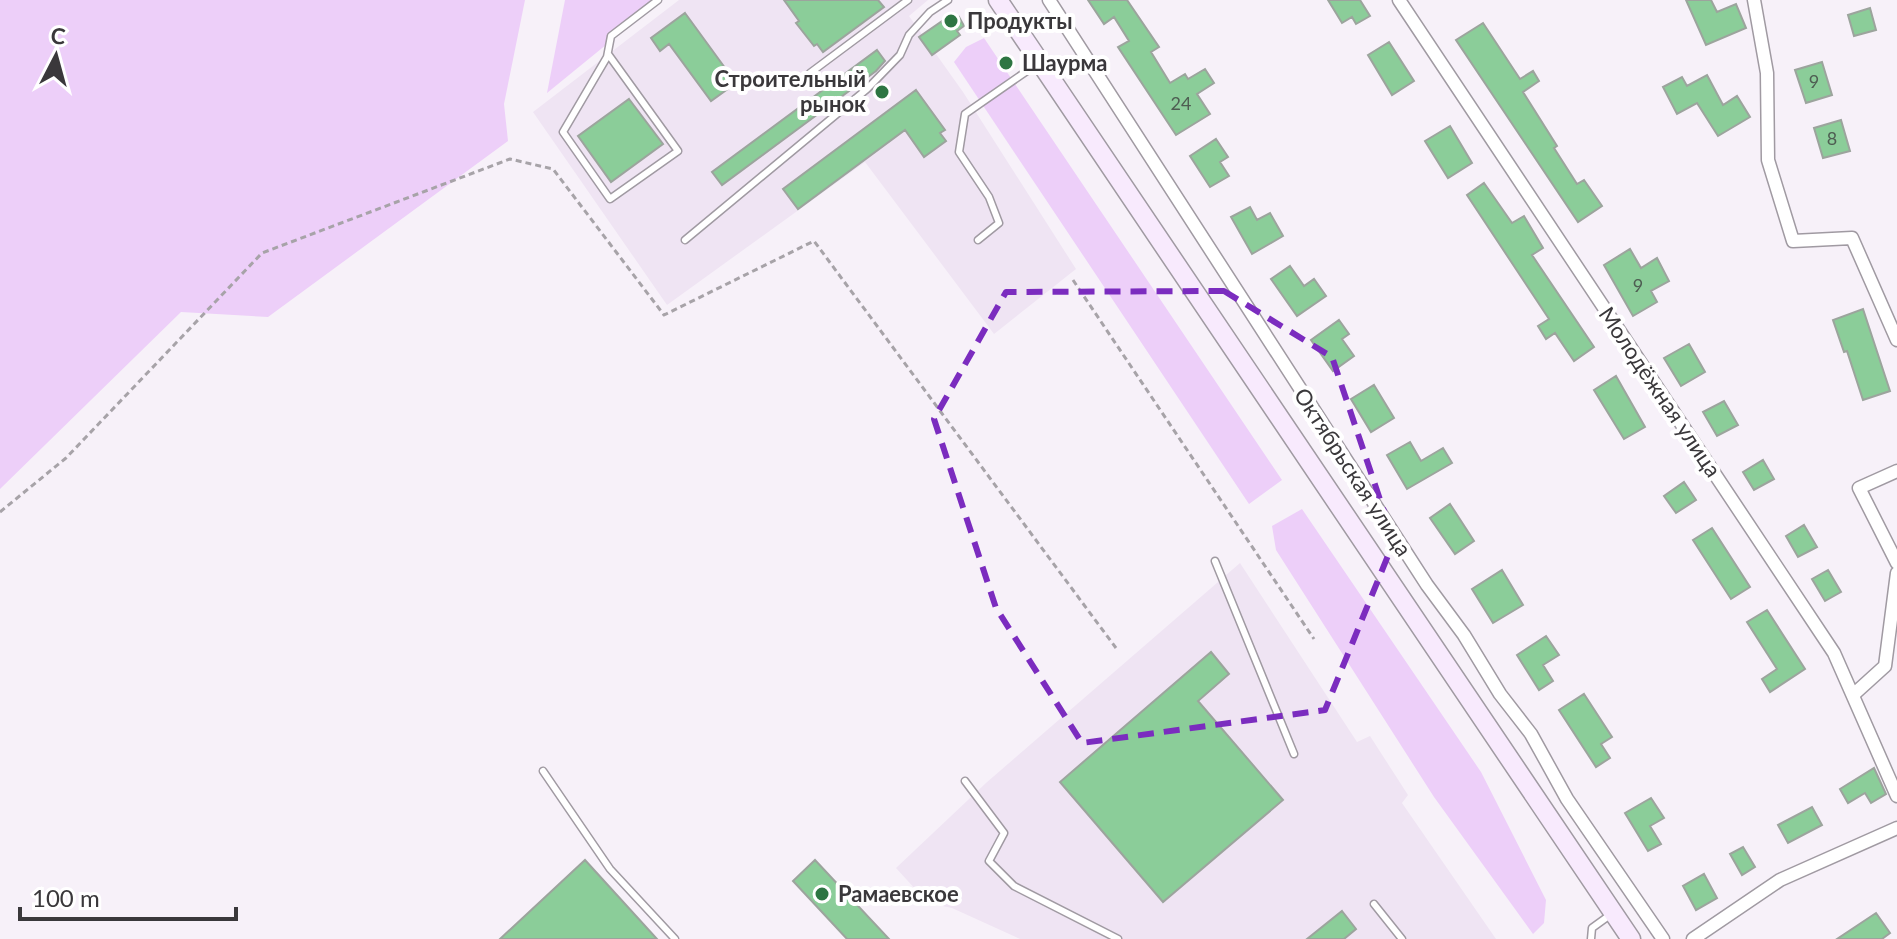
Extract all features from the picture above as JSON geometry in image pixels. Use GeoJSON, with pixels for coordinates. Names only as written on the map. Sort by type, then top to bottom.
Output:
{"type":"FeatureCollection","features":[{"type":"Feature","properties":{"kind":"main road"},"geometry":{"type":"LineString","coordinates":[[998,0],[1631,939]]}},
{"type":"Feature","properties":{"kind":"street","name":"Октябрьская улица"},"geometry":{"type":"LineString","coordinates":[[1049,0],[1427,585],[1464,635],[1500,694],[1531,734],[1567,799],[1663,939]]}},
{"type":"Feature","properties":{"kind":"street","name":"Молодёжная улица"},"geometry":{"type":"LineString","coordinates":[[1399,0],[1834,653],[1897,796]]}},
{"type":"Feature","properties":{"kind":"street"},"geometry":{"type":"LineString","coordinates":[[1754,0],[1767,73],[1768,160],[1793,241],[1852,238],[1897,340]]}},
{"type":"Feature","properties":{"kind":"street"},"geometry":{"type":"LineString","coordinates":[[1897,471],[1859,488],[1897,563]]}},
{"type":"Feature","properties":{"kind":"street"},"geometry":{"type":"LineString","coordinates":[[1853,695],[1885,666],[1897,573]]}},
{"type":"Feature","properties":{"kind":"street"},"geometry":{"type":"LineString","coordinates":[[1693,939],[1780,880],[1897,828]]}},
{"type":"Feature","properties":{"kind":"lane"},"geometry":{"type":"LineString","coordinates":[[608,54],[678,151],[610,199],[563,132],[608,54],[611,36],[658,0]]}},
{"type":"Feature","properties":{"kind":"lane"},"geometry":{"type":"LineString","coordinates":[[888,0],[895,10]]}},
{"type":"Feature","properties":{"kind":"lane"},"geometry":{"type":"LineString","coordinates":[[810,73],[908,0]]}},
{"type":"Feature","properties":{"kind":"lane"},"geometry":{"type":"LineString","coordinates":[[685,240],[867,89],[900,55],[909,35],[930,12],[948,0]]}},
{"type":"Feature","properties":{"kind":"lane"},"geometry":{"type":"LineString","coordinates":[[978,240],[999,223],[989,197],[959,152],[965,114],[1040,62]]}},
{"type":"Feature","properties":{"kind":"lane"},"geometry":{"type":"LineString","coordinates":[[1215,561],[1294,754]]}},
{"type":"Feature","properties":{"kind":"lane"},"geometry":{"type":"LineString","coordinates":[[543,771],[610,869],[675,939]]}},
{"type":"Feature","properties":{"kind":"lane"},"geometry":{"type":"LineString","coordinates":[[965,781],[1004,833],[989,861],[1014,886],[1118,939]]}},
{"type":"Feature","properties":{"kind":"lane"},"geometry":{"type":"LineString","coordinates":[[1374,904],[1402,939]]}},
{"type":"Feature","properties":{"kind":"lane"},"geometry":{"type":"LineString","coordinates":[[1591,939],[1592,928],[1613,913]]}},
{"type":"Feature","properties":{"kind":"path"},"geometry":{"type":"LineString","coordinates":[[0,512],[66,458],[262,253],[510,159],[553,169],[664,315],[814,241],[1116,648]]}},
{"type":"Feature","properties":{"kind":"path"},"geometry":{"type":"LineString","coordinates":[[1073,280],[1314,639]]}},
{"type":"Feature","properties":{"kind":"highlighted area"},"geometry":{"type":"Polygon","coordinates":[[[1224,291],[1332,357],[1394,541],[1325,710],[1082,743],[996,608],[934,419],[1006,292],[1224,291]]]}},
{"type":"Feature","properties":{"kind":"shaded area"},"geometry":{"type":"Polygon","coordinates":[[[0,0],[525,0],[504,104],[508,141],[268,317],[181,312],[0,489],[0,0]]]}},
{"type":"Feature","properties":{"kind":"shaded area"},"geometry":{"type":"Polygon","coordinates":[[[565,0],[661,0],[547,93],[565,0]]]}},
{"type":"Feature","properties":{"kind":"shaded area"},"geometry":{"type":"Polygon","coordinates":[[[679,0],[928,0],[909,16],[963,92],[1076,269],[994,334],[865,162],[667,305],[533,112],[679,0]]]}},
{"type":"Feature","properties":{"kind":"shaded area"},"geometry":{"type":"Polygon","coordinates":[[[984,38],[1282,480],[1249,504],[954,62],[966,47],[984,38]]]}},
{"type":"Feature","properties":{"kind":"shaded area"},"geometry":{"type":"Polygon","coordinates":[[[1302,509],[1481,772],[1546,900],[1544,923],[1533,934],[1434,797],[1276,550],[1272,526],[1302,509]]]}},
{"type":"Feature","properties":{"kind":"shaded area"},"geometry":{"type":"Polygon","coordinates":[[[1240,563],[1357,742],[1370,736],[1408,795],[1402,803],[1496,939],[1020,939],[952,908],[928,903],[896,868],[986,783],[1240,563]]]}},
{"type":"Feature","properties":{"kind":"building"},"geometry":{"type":"Polygon","coordinates":[[[784,0],[878,0],[884,7],[823,52],[817,44],[814,46],[796,23],[799,21],[784,0]]]}},
{"type":"Feature","properties":{"kind":"building"},"geometry":{"type":"Polygon","coordinates":[[[1088,0],[1127,0],[1159,47],[1151,52],[1170,83],[1185,74],[1188,79],[1205,69],[1214,83],[1197,94],[1210,114],[1176,135],[1118,47],[1129,41],[1114,17],[1104,24],[1088,0]]]}},
{"type":"Feature","properties":{"kind":"building"},"geometry":{"type":"Polygon","coordinates":[[[1328,0],[1360,0],[1370,16],[1356,24],[1352,17],[1342,23],[1328,0]]]}},
{"type":"Feature","properties":{"kind":"building"},"geometry":{"type":"Polygon","coordinates":[[[1686,0],[1711,0],[1717,12],[1736,4],[1746,28],[1706,45],[1686,0]]]}},
{"type":"Feature","properties":{"kind":"building"},"geometry":{"type":"Polygon","coordinates":[[[1870,8],[1876,30],[1854,36],[1848,15],[1870,8]]]}},
{"type":"Feature","properties":{"kind":"building"},"geometry":{"type":"Polygon","coordinates":[[[685,13],[736,83],[711,101],[669,44],[660,51],[651,38],[685,13]]]}},
{"type":"Feature","properties":{"kind":"building"},"geometry":{"type":"Polygon","coordinates":[[[948,17],[951,22],[959,17],[964,26],[957,31],[960,35],[932,55],[919,37],[948,17]]]}},
{"type":"Feature","properties":{"kind":"building"},"geometry":{"type":"Polygon","coordinates":[[[1483,23],[1520,79],[1533,71],[1539,81],[1523,92],[1577,184],[1584,180],[1602,206],[1578,222],[1456,40],[1483,23]]]}},
{"type":"Feature","properties":{"kind":"building"},"geometry":{"type":"Polygon","coordinates":[[[1389,42],[1414,81],[1392,95],[1368,55],[1389,42]]]}},
{"type":"Feature","properties":{"kind":"building"},"geometry":{"type":"Polygon","coordinates":[[[877,50],[885,61],[876,71],[722,185],[712,172],[877,50]]]}},
{"type":"Feature","properties":{"kind":"building"},"geometry":{"type":"Polygon","coordinates":[[[1822,62],[1832,95],[1806,103],[1795,70],[1822,62]]]}},
{"type":"Feature","properties":{"kind":"building"},"geometry":{"type":"Polygon","coordinates":[[[1707,75],[1723,105],[1737,96],[1750,117],[1718,136],[1697,103],[1677,114],[1663,87],[1682,77],[1687,86],[1707,75]]]}},
{"type":"Feature","properties":{"kind":"building"},"geometry":{"type":"Polygon","coordinates":[[[916,90],[945,130],[940,133],[946,141],[924,157],[905,130],[798,209],[783,189],[916,90]]]}},
{"type":"Feature","properties":{"kind":"building"},"geometry":{"type":"Polygon","coordinates":[[[629,99],[663,144],[611,182],[578,136],[629,99]]]}},
{"type":"Feature","properties":{"kind":"building"},"geometry":{"type":"Polygon","coordinates":[[[1841,120],[1850,151],[1823,158],[1814,128],[1841,120]]]}},
{"type":"Feature","properties":{"kind":"building"},"geometry":{"type":"Polygon","coordinates":[[[1450,126],[1472,163],[1448,178],[1425,141],[1450,126]]]}},
{"type":"Feature","properties":{"kind":"building"},"geometry":{"type":"Polygon","coordinates":[[[1216,139],[1228,157],[1220,162],[1229,176],[1210,187],[1190,156],[1216,139]]]}},
{"type":"Feature","properties":{"kind":"building"},"geometry":{"type":"Polygon","coordinates":[[[1484,183],[1512,223],[1524,216],[1543,248],[1532,255],[1594,347],[1574,361],[1555,333],[1546,339],[1538,326],[1549,319],[1467,195],[1484,183]]]}},
{"type":"Feature","properties":{"kind":"building"},"geometry":{"type":"Polygon","coordinates":[[[1250,207],[1257,220],[1270,213],[1283,236],[1252,254],[1231,217],[1250,207]]]}},
{"type":"Feature","properties":{"kind":"building"},"geometry":{"type":"Polygon","coordinates":[[[1630,249],[1641,268],[1657,258],[1669,281],[1651,291],[1657,302],[1633,316],[1604,265],[1630,249]]]}},
{"type":"Feature","properties":{"kind":"building"},"geometry":{"type":"Polygon","coordinates":[[[1290,266],[1304,286],[1314,279],[1326,296],[1297,316],[1271,279],[1290,266]]]}},
{"type":"Feature","properties":{"kind":"building"},"geometry":{"type":"Polygon","coordinates":[[[1863,309],[1890,391],[1863,400],[1833,320],[1863,309]]]}},
{"type":"Feature","properties":{"kind":"building"},"geometry":{"type":"Polygon","coordinates":[[[1339,320],[1349,334],[1342,339],[1354,356],[1333,371],[1311,340],[1339,320]]]}},
{"type":"Feature","properties":{"kind":"building"},"geometry":{"type":"Polygon","coordinates":[[[1689,344],[1705,372],[1681,386],[1664,358],[1689,344]]]}},
{"type":"Feature","properties":{"kind":"building"},"geometry":{"type":"Polygon","coordinates":[[[1616,376],[1645,427],[1624,439],[1594,390],[1616,376]]]}},
{"type":"Feature","properties":{"kind":"building"},"geometry":{"type":"Polygon","coordinates":[[[1374,385],[1394,418],[1371,432],[1351,399],[1374,385]]]}},
{"type":"Feature","properties":{"kind":"building"},"geometry":{"type":"Polygon","coordinates":[[[1724,401],[1738,425],[1717,436],[1703,412],[1724,401]]]}},
{"type":"Feature","properties":{"kind":"building"},"geometry":{"type":"Polygon","coordinates":[[[1410,442],[1421,461],[1443,448],[1452,463],[1407,489],[1387,455],[1410,442]]]}},
{"type":"Feature","properties":{"kind":"building"},"geometry":{"type":"Polygon","coordinates":[[[1763,460],[1774,479],[1754,490],[1743,472],[1763,460]]]}},
{"type":"Feature","properties":{"kind":"building"},"geometry":{"type":"Polygon","coordinates":[[[1684,482],[1696,500],[1676,513],[1664,496],[1684,482]]]}},
{"type":"Feature","properties":{"kind":"building"},"geometry":{"type":"Polygon","coordinates":[[[1450,504],[1474,541],[1455,554],[1430,518],[1450,504]]]}},
{"type":"Feature","properties":{"kind":"building"},"geometry":{"type":"Polygon","coordinates":[[[1804,525],[1817,547],[1798,557],[1786,536],[1804,525]]]}},
{"type":"Feature","properties":{"kind":"building"},"geometry":{"type":"Polygon","coordinates":[[[1712,528],[1750,587],[1731,599],[1693,540],[1712,528]]]}},
{"type":"Feature","properties":{"kind":"building"},"geometry":{"type":"Polygon","coordinates":[[[1502,570],[1523,605],[1493,623],[1472,589],[1502,570]]]}},
{"type":"Feature","properties":{"kind":"building"},"geometry":{"type":"Polygon","coordinates":[[[1828,570],[1841,592],[1825,601],[1812,579],[1828,570]]]}},
{"type":"Feature","properties":{"kind":"building"},"geometry":{"type":"Polygon","coordinates":[[[1767,610],[1805,669],[1770,692],[1762,679],[1777,669],[1747,622],[1767,610]]]}},
{"type":"Feature","properties":{"kind":"building"},"geometry":{"type":"Polygon","coordinates":[[[1546,636],[1559,655],[1543,665],[1553,681],[1539,690],[1517,655],[1546,636]]]}},
{"type":"Feature","properties":{"kind":"building"},"geometry":{"type":"Polygon","coordinates":[[[1211,652],[1229,674],[1198,701],[1283,800],[1163,902],[1060,782],[1211,652]]]}},
{"type":"Feature","properties":{"kind":"building"},"geometry":{"type":"Polygon","coordinates":[[[1584,694],[1612,737],[1601,744],[1610,758],[1596,767],[1559,710],[1584,694]]]}},
{"type":"Feature","properties":{"kind":"building"},"geometry":{"type":"Polygon","coordinates":[[[1874,768],[1886,794],[1871,803],[1865,793],[1848,803],[1840,789],[1874,768]]]}},
{"type":"Feature","properties":{"kind":"building"},"geometry":{"type":"Polygon","coordinates":[[[1651,798],[1664,818],[1650,826],[1661,844],[1648,851],[1625,813],[1651,798]]]}},
{"type":"Feature","properties":{"kind":"building"},"geometry":{"type":"Polygon","coordinates":[[[1812,807],[1822,825],[1788,843],[1778,825],[1812,807]]]}},
{"type":"Feature","properties":{"kind":"building"},"geometry":{"type":"Polygon","coordinates":[[[1743,847],[1755,867],[1742,875],[1730,854],[1743,847]]]}},
{"type":"Feature","properties":{"kind":"building"},"geometry":{"type":"Polygon","coordinates":[[[585,860],[657,939],[500,939],[585,860]]]}},
{"type":"Feature","properties":{"kind":"building"},"geometry":{"type":"Polygon","coordinates":[[[815,860],[889,939],[847,939],[793,881],[815,860]]]}},
{"type":"Feature","properties":{"kind":"building"},"geometry":{"type":"Polygon","coordinates":[[[1704,874],[1717,898],[1696,910],[1683,886],[1704,874]]]}},
{"type":"Feature","properties":{"kind":"building"},"geometry":{"type":"Polygon","coordinates":[[[1342,911],[1356,929],[1344,939],[1307,939],[1342,911]]]}},
{"type":"Feature","properties":{"kind":"building"},"geometry":{"type":"Polygon","coordinates":[[[1876,913],[1890,933],[1882,939],[1837,939],[1876,913]]]}},
{"type":"Feature","properties":{"kind":"place","name":"Продукты"},"geometry":{"type":"Point","coordinates":[951,21]}},
{"type":"Feature","properties":{"kind":"place","name":"Шаурма"},"geometry":{"type":"Point","coordinates":[1006,63]}},
{"type":"Feature","properties":{"kind":"place","name":"Строительный рынок"},"geometry":{"type":"Point","coordinates":[882,92]}},
{"type":"Feature","properties":{"kind":"place","name":"Рамаевское"},"geometry":{"type":"Point","coordinates":[822,894]}}]}
